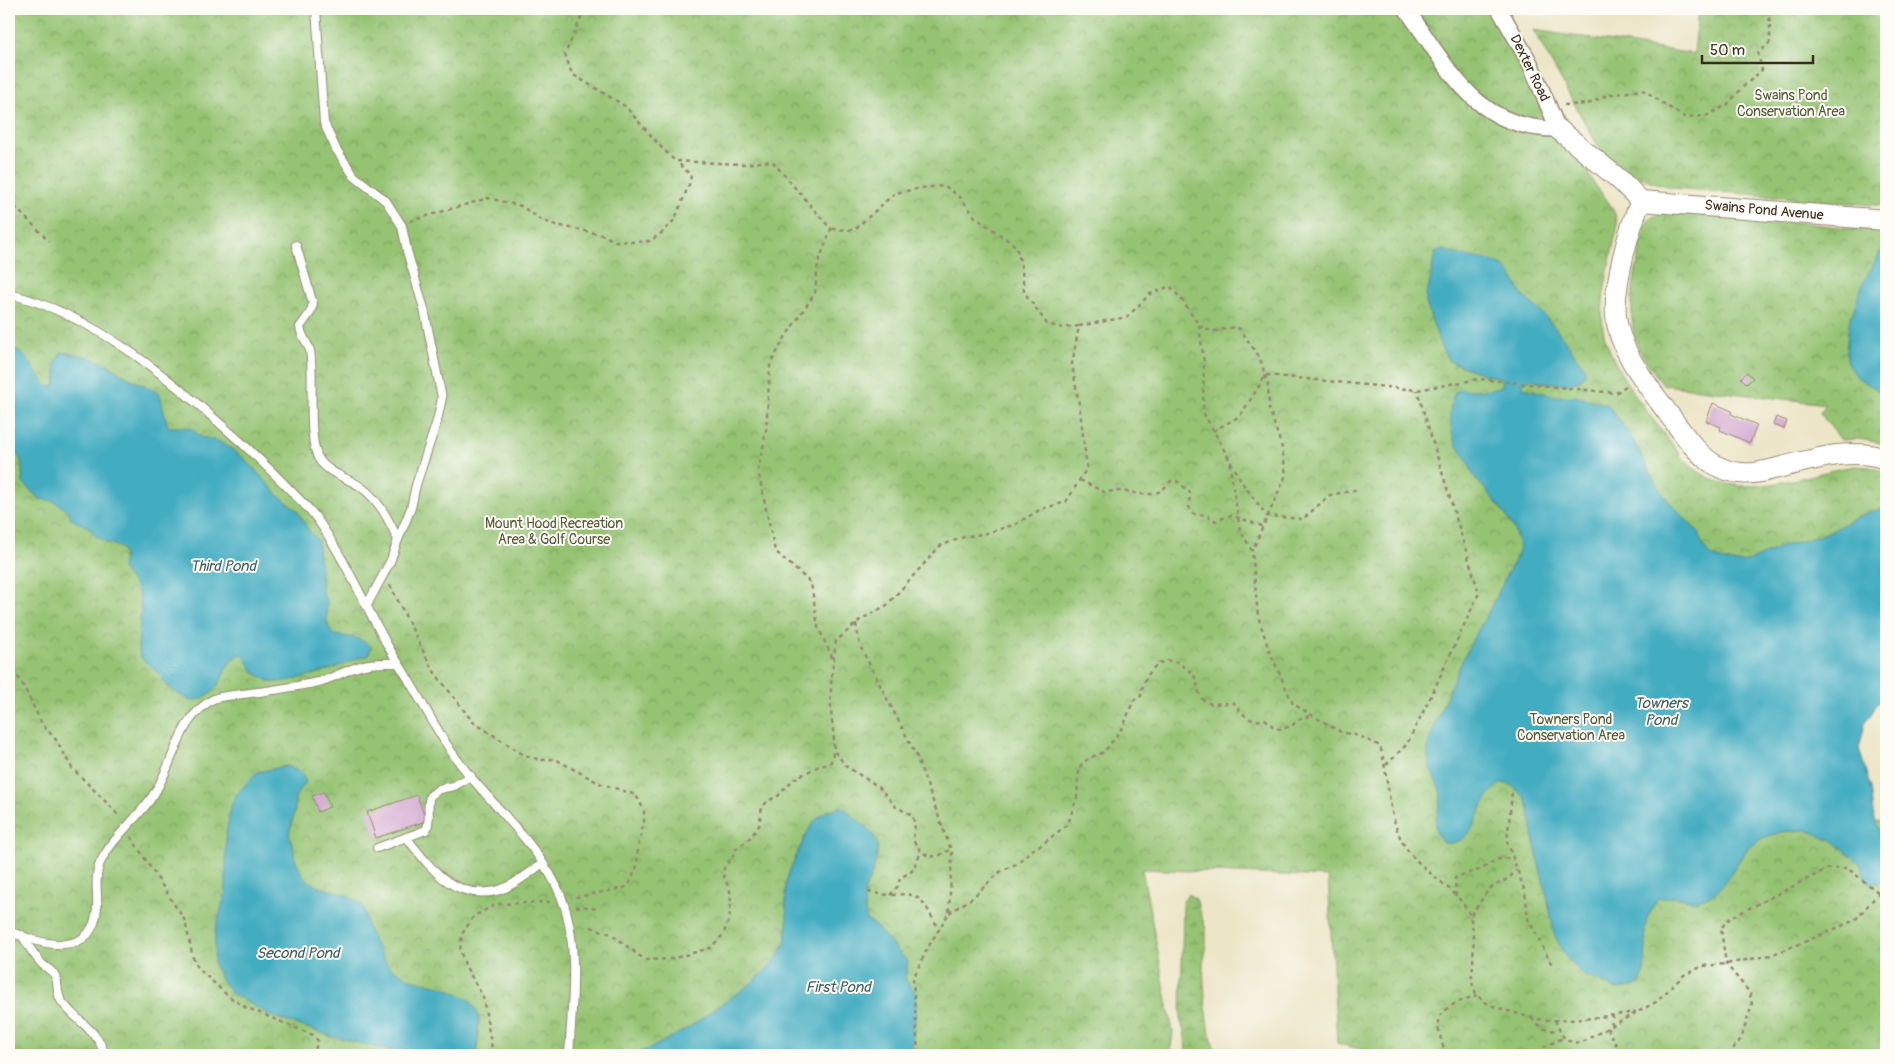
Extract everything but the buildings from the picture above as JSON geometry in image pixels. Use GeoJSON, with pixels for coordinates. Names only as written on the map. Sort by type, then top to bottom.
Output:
{"type":"FeatureCollection","features":[{"type":"Feature","properties":{"kind":"street"},"geometry":{"type":"LineString","coordinates":[[1406,9],[1455,79],[1485,107],[1508,121],[1543,129],[1555,122],[1614,174],[1641,201],[1631,227],[1621,270],[1616,300],[1617,321],[1627,350],[1640,376],[1695,449],[1721,468],[1747,474],[1850,454],[1870,454],[1886,459]]}},
{"type":"Feature","properties":{"kind":"street","name":"Dexter Road"},"geometry":{"type":"LineString","coordinates":[[1499,9],[1530,63],[1555,122]]}},
{"type":"Feature","properties":{"kind":"street","name":"Swains Pond Avenue"},"geometry":{"type":"LineString","coordinates":[[1641,201],[1886,220]]}},
{"type":"Feature","properties":{"kind":"lane"},"geometry":{"type":"LineString","coordinates":[[314,10],[324,123],[336,149],[354,176],[386,201],[400,223],[424,309],[442,398],[411,508],[390,562],[367,605]]}},
{"type":"Feature","properties":{"kind":"lane"},"geometry":{"type":"LineString","coordinates":[[296,245],[313,304],[310,313],[300,327],[310,351],[312,427],[318,458],[327,468],[352,482],[378,503],[398,540]]}},
{"type":"Feature","properties":{"kind":"lane"},"geometry":{"type":"LineString","coordinates":[[9,294],[56,311],[121,346],[184,392],[264,464],[316,516],[339,553],[397,662],[448,746],[526,841],[561,896],[570,929],[572,973],[569,1055]]}},
{"type":"Feature","properties":{"kind":"lane"},"geometry":{"type":"LineString","coordinates":[[9,931],[50,944],[68,945],[83,940],[90,933],[96,918],[96,873],[107,849],[145,807],[154,794],[165,775],[192,716],[213,699],[316,683],[372,663],[397,662]]}},
{"type":"Feature","properties":{"kind":"lane"},"geometry":{"type":"LineString","coordinates":[[377,848],[428,829],[430,818],[428,802],[434,791],[454,786],[471,776]]}},
{"type":"Feature","properties":{"kind":"lane"},"geometry":{"type":"LineString","coordinates":[[406,837],[430,867],[448,883],[467,892],[497,891],[520,879],[542,864]]}},
{"type":"Feature","properties":{"kind":"lane"},"geometry":{"type":"LineString","coordinates":[[22,935],[33,954],[54,974],[57,994],[62,1003],[92,1031],[101,1044],[105,1055]]}},
{"type":"Feature","properties":{"kind":"path"},"geometry":{"type":"LineString","coordinates":[[400,223],[488,198],[521,206],[540,219],[603,234],[615,241],[636,242],[650,240],[663,232],[675,219],[691,175],[660,147],[625,106],[572,74],[565,54],[581,18],[582,9]]}},
{"type":"Feature","properties":{"kind":"path"},"geometry":{"type":"LineString","coordinates":[[1555,122],[1564,105],[1588,104],[1607,95],[1643,90],[1684,116],[1706,116],[1727,105],[1762,70],[1758,54],[1770,42],[1770,21],[1766,9]]}},
{"type":"Feature","properties":{"kind":"path"},"geometry":{"type":"LineString","coordinates":[[676,160],[742,164],[772,161],[831,229],[854,230],[894,193],[945,186],[961,198],[975,217],[1016,246],[1022,269],[1024,292],[1048,324],[1063,328],[1127,317],[1150,294],[1170,286],[1199,325],[1208,332],[1217,332],[1236,327],[1240,329],[1260,358],[1266,375],[1269,408],[1282,448],[1286,475],[1252,550]]}},
{"type":"Feature","properties":{"kind":"path"},"geometry":{"type":"LineString","coordinates":[[9,201],[49,241]]}},
{"type":"Feature","properties":{"kind":"path"},"geometry":{"type":"LineString","coordinates":[[831,229],[818,263],[815,294],[782,342],[770,366],[766,431],[758,471],[776,551],[811,583],[818,627],[834,661]]}},
{"type":"Feature","properties":{"kind":"path"},"geometry":{"type":"LineString","coordinates":[[1199,325],[1204,364],[1203,412],[1243,484],[1267,516],[1302,519],[1330,495],[1356,490]]}},
{"type":"Feature","properties":{"kind":"path"},"geometry":{"type":"LineString","coordinates":[[591,927],[610,934],[645,960],[671,959],[710,948],[723,935],[729,920],[732,903],[730,891],[724,877],[724,868],[736,849],[748,840],[759,826],[762,807],[769,800],[777,797],[794,780],[819,766],[830,764],[835,752],[831,706],[836,641],[860,620],[887,605],[940,546],[964,537],[987,533],[1016,524],[1041,509],[1066,502],[1087,468],[1072,364],[1079,326]]}},
{"type":"Feature","properties":{"kind":"path"},"geometry":{"type":"LineString","coordinates":[[1266,375],[1417,390],[1479,380],[1616,393]]}},
{"type":"Feature","properties":{"kind":"path"},"geometry":{"type":"LineString","coordinates":[[1213,431],[1240,416],[1266,375]]}},
{"type":"Feature","properties":{"kind":"path"},"geometry":{"type":"LineString","coordinates":[[1386,765],[1407,744],[1440,679],[1479,593],[1417,390]]}},
{"type":"Feature","properties":{"kind":"path"},"geometry":{"type":"LineString","coordinates":[[1228,456],[1240,530],[1252,550],[1258,616],[1269,650],[1293,704],[1341,732],[1359,736],[1380,746],[1386,765],[1393,820],[1399,836],[1409,852],[1456,897],[1470,916],[1472,923],[1473,962],[1471,978],[1474,991],[1487,1003],[1530,1017],[1555,1020],[1636,1012]]}},
{"type":"Feature","properties":{"kind":"path"},"geometry":{"type":"LineString","coordinates":[[1079,480],[1106,493],[1114,489],[1141,494],[1158,493],[1171,481],[1177,481],[1190,492],[1189,508],[1193,514],[1208,515],[1216,521],[1231,515],[1262,526]]}},
{"type":"Feature","properties":{"kind":"path"},"geometry":{"type":"LineString","coordinates":[[856,624],[860,646],[916,755],[952,853],[949,913]]}},
{"type":"Feature","properties":{"kind":"path"},"geometry":{"type":"LineString","coordinates":[[918,1055],[913,979],[949,913],[971,898],[1000,872],[1016,864],[1068,824],[1077,797],[1081,765],[1089,758],[1106,750],[1124,725],[1134,701],[1141,696],[1142,685],[1157,663],[1168,660],[1180,664],[1192,672],[1202,700],[1211,704],[1234,703],[1246,718],[1252,721],[1265,719],[1275,728],[1281,729],[1292,726],[1297,720],[1311,715]]}},
{"type":"Feature","properties":{"kind":"path"},"geometry":{"type":"LineString","coordinates":[[9,662],[42,724],[57,741],[72,768],[115,811],[185,921],[193,958],[198,968],[227,995],[244,1006],[313,1035],[318,1041],[313,1055]]}},
{"type":"Feature","properties":{"kind":"path"},"geometry":{"type":"LineString","coordinates":[[835,752],[848,767],[878,787],[896,807],[912,815],[915,824],[913,840],[921,852],[928,856],[936,857],[950,850]]}},
{"type":"Feature","properties":{"kind":"path"},"geometry":{"type":"LineString","coordinates":[[1512,793],[1507,841],[1525,892],[1528,919],[1553,967]]}},
{"type":"Feature","properties":{"kind":"path"},"geometry":{"type":"LineString","coordinates":[[890,895],[898,886],[900,878],[912,871],[921,852]]}},
{"type":"Feature","properties":{"kind":"path"},"geometry":{"type":"LineString","coordinates":[[1456,897],[1455,878],[1480,869],[1492,861],[1507,858],[1513,860]]}},
{"type":"Feature","properties":{"kind":"path"},"geometry":{"type":"LineString","coordinates":[[1728,1055],[1741,1038],[1752,1005],[1750,993],[1726,964],[1721,928],[1730,918],[1827,869],[1847,868],[1879,893]]}},
{"type":"Feature","properties":{"kind":"path"},"geometry":{"type":"LineString","coordinates":[[1470,916],[1490,889],[1509,878],[1516,870]]}},
{"type":"Feature","properties":{"kind":"path"},"geometry":{"type":"LineString","coordinates":[[1555,1020],[1563,1038],[1580,1043],[1656,1002],[1684,975],[1703,966],[1726,964],[1772,955],[1854,920],[1879,893],[1886,889]]}},
{"type":"Feature","properties":{"kind":"path"},"geometry":{"type":"LineString","coordinates":[[868,892],[890,895],[908,894],[919,898],[935,924],[940,928]]}},
{"type":"Feature","properties":{"kind":"path"},"geometry":{"type":"LineString","coordinates":[[573,908],[582,906],[596,909]]}},
{"type":"Feature","properties":{"kind":"path"},"geometry":{"type":"LineString","coordinates":[[1446,1055],[1438,1023],[1442,1015],[1447,1008],[1477,995]]}},
{"type":"Feature","properties":{"kind":"path"},"geometry":{"type":"LineString","coordinates":[[1611,1026],[1613,1015]]}},
{"type":"Feature","properties":{"kind":"path"},"geometry":{"type":"LineString","coordinates":[[1530,1017],[1542,1029],[1560,1030]]}},
{"type":"Feature","properties":{"kind":"path"},"geometry":{"type":"LineString","coordinates":[[1607,1028],[1622,1055]]}},
{"type":"Feature","properties":{"kind":"path"},"geometry":{"type":"LineString","coordinates":[[1541,1055],[1544,1047],[1563,1038]]}},
{"type":"Feature","properties":{"kind":"green space","name":"Mount Hood Recreation Area & Golf Course"},"geometry":{"type":"Polygon","coordinates":[[[9,9],[1487,9],[1614,213],[1617,230],[1603,302],[1602,324],[1604,334],[1617,366],[1637,398],[1681,456],[1700,473],[1720,482],[1742,486],[1764,485],[1855,466],[1869,467],[1886,472],[1886,671],[1855,723],[1864,822],[1886,821],[1886,1055],[1381,1055],[1337,1043],[1328,877],[1142,869],[1173,1032],[1170,1055],[9,1055],[9,9]]]}},
{"type":"Feature","properties":{"kind":"green space","name":"Swains Pond Conservation Area"},"geometry":{"type":"Polygon","coordinates":[[[1698,9],[1886,9],[1886,206],[1674,188],[1652,182],[1634,174],[1616,163],[1599,148],[1533,30],[1694,54],[1698,9]]]}},
{"type":"Feature","properties":{"kind":"green space"},"geometry":{"type":"Polygon","coordinates":[[[1664,213],[1746,217],[1886,232],[1886,444],[1859,439],[1841,440],[1820,413],[1826,404],[1664,385],[1646,362],[1638,347],[1632,317],[1632,302],[1633,286],[1645,226],[1652,217],[1664,213]]]}},
{"type":"Feature","properties":{"kind":"green space"},"geometry":{"type":"Polygon","coordinates":[[[1188,894],[1196,899],[1206,930],[1206,950],[1203,964],[1204,984],[1207,1021],[1216,1055],[1186,1055],[1185,1036],[1181,1021],[1183,901],[1188,894]]]}},
{"type":"Feature","properties":{"kind":"water"},"geometry":{"type":"Polygon","coordinates":[[[1885,245],[1886,395],[1858,378],[1848,365],[1846,351],[1849,323],[1863,283],[1885,245]]]}},
{"type":"Feature","properties":{"kind":"water","name":"Towners Pond"},"geometry":{"type":"Polygon","coordinates":[[[1440,250],[1491,261],[1506,268],[1524,297],[1558,331],[1585,371],[1583,377],[1571,383],[1562,384],[1530,379],[1523,383],[1523,388],[1556,396],[1575,396],[1607,404],[1632,438],[1666,498],[1700,534],[1701,542],[1709,554],[1715,558],[1738,563],[1756,559],[1768,552],[1827,533],[1860,516],[1886,508],[1886,694],[1874,707],[1871,715],[1866,720],[1859,748],[1870,787],[1873,812],[1884,846],[1885,875],[1882,881],[1877,883],[1869,882],[1865,878],[1860,863],[1832,840],[1808,830],[1781,832],[1763,838],[1747,849],[1725,882],[1714,894],[1696,901],[1671,897],[1658,898],[1647,918],[1644,974],[1640,983],[1633,987],[1616,989],[1583,975],[1565,956],[1554,934],[1528,805],[1524,797],[1511,785],[1502,783],[1492,792],[1484,803],[1470,832],[1465,837],[1452,843],[1443,843],[1438,836],[1436,823],[1441,797],[1430,764],[1428,753],[1429,741],[1458,670],[1517,557],[1519,549],[1517,537],[1508,519],[1475,477],[1452,434],[1451,408],[1456,391],[1496,388],[1502,386],[1502,379],[1449,361],[1441,347],[1426,303],[1426,294],[1435,252],[1440,250]]]}},
{"type":"Feature","properties":{"kind":"water","name":"Third Pond"},"geometry":{"type":"Polygon","coordinates":[[[9,346],[16,349],[26,358],[49,387],[56,385],[56,362],[61,352],[85,356],[105,363],[129,378],[159,392],[169,427],[191,428],[201,437],[218,441],[247,461],[279,496],[297,510],[311,534],[318,540],[322,587],[323,594],[327,600],[329,627],[334,635],[363,641],[371,648],[368,656],[322,672],[293,680],[276,682],[269,681],[255,673],[242,654],[234,658],[229,664],[211,693],[202,698],[190,701],[169,688],[156,670],[141,657],[138,648],[140,600],[137,589],[122,569],[124,556],[121,548],[99,538],[90,528],[71,519],[69,512],[54,501],[39,499],[23,483],[21,460],[9,444],[9,346]]]}},
{"type":"Feature","properties":{"kind":"water","name":"Second Pond"},"geometry":{"type":"Polygon","coordinates":[[[287,766],[302,773],[306,782],[295,797],[295,810],[289,834],[294,856],[303,876],[316,886],[346,895],[360,903],[364,908],[367,926],[373,940],[389,967],[411,979],[444,987],[469,999],[477,1011],[479,1019],[477,1055],[414,1055],[405,1049],[393,1051],[333,1037],[268,1015],[230,992],[221,979],[214,965],[215,931],[226,891],[226,834],[231,806],[237,794],[257,772],[287,766]]]}},
{"type":"Feature","properties":{"kind":"water","name":"First Pond"},"geometry":{"type":"Polygon","coordinates":[[[842,807],[871,832],[877,845],[876,860],[865,890],[864,902],[867,921],[873,924],[908,962],[905,979],[916,993],[911,1055],[637,1055],[692,1026],[744,989],[771,965],[778,956],[786,939],[785,891],[789,872],[813,824],[824,813],[842,807]]]}},
{"type":"Feature","properties":{"kind":"park label","name":"Towners Pond Conservation Area"},"geometry":{"type":"Point","coordinates":[1571,728]}}]}
